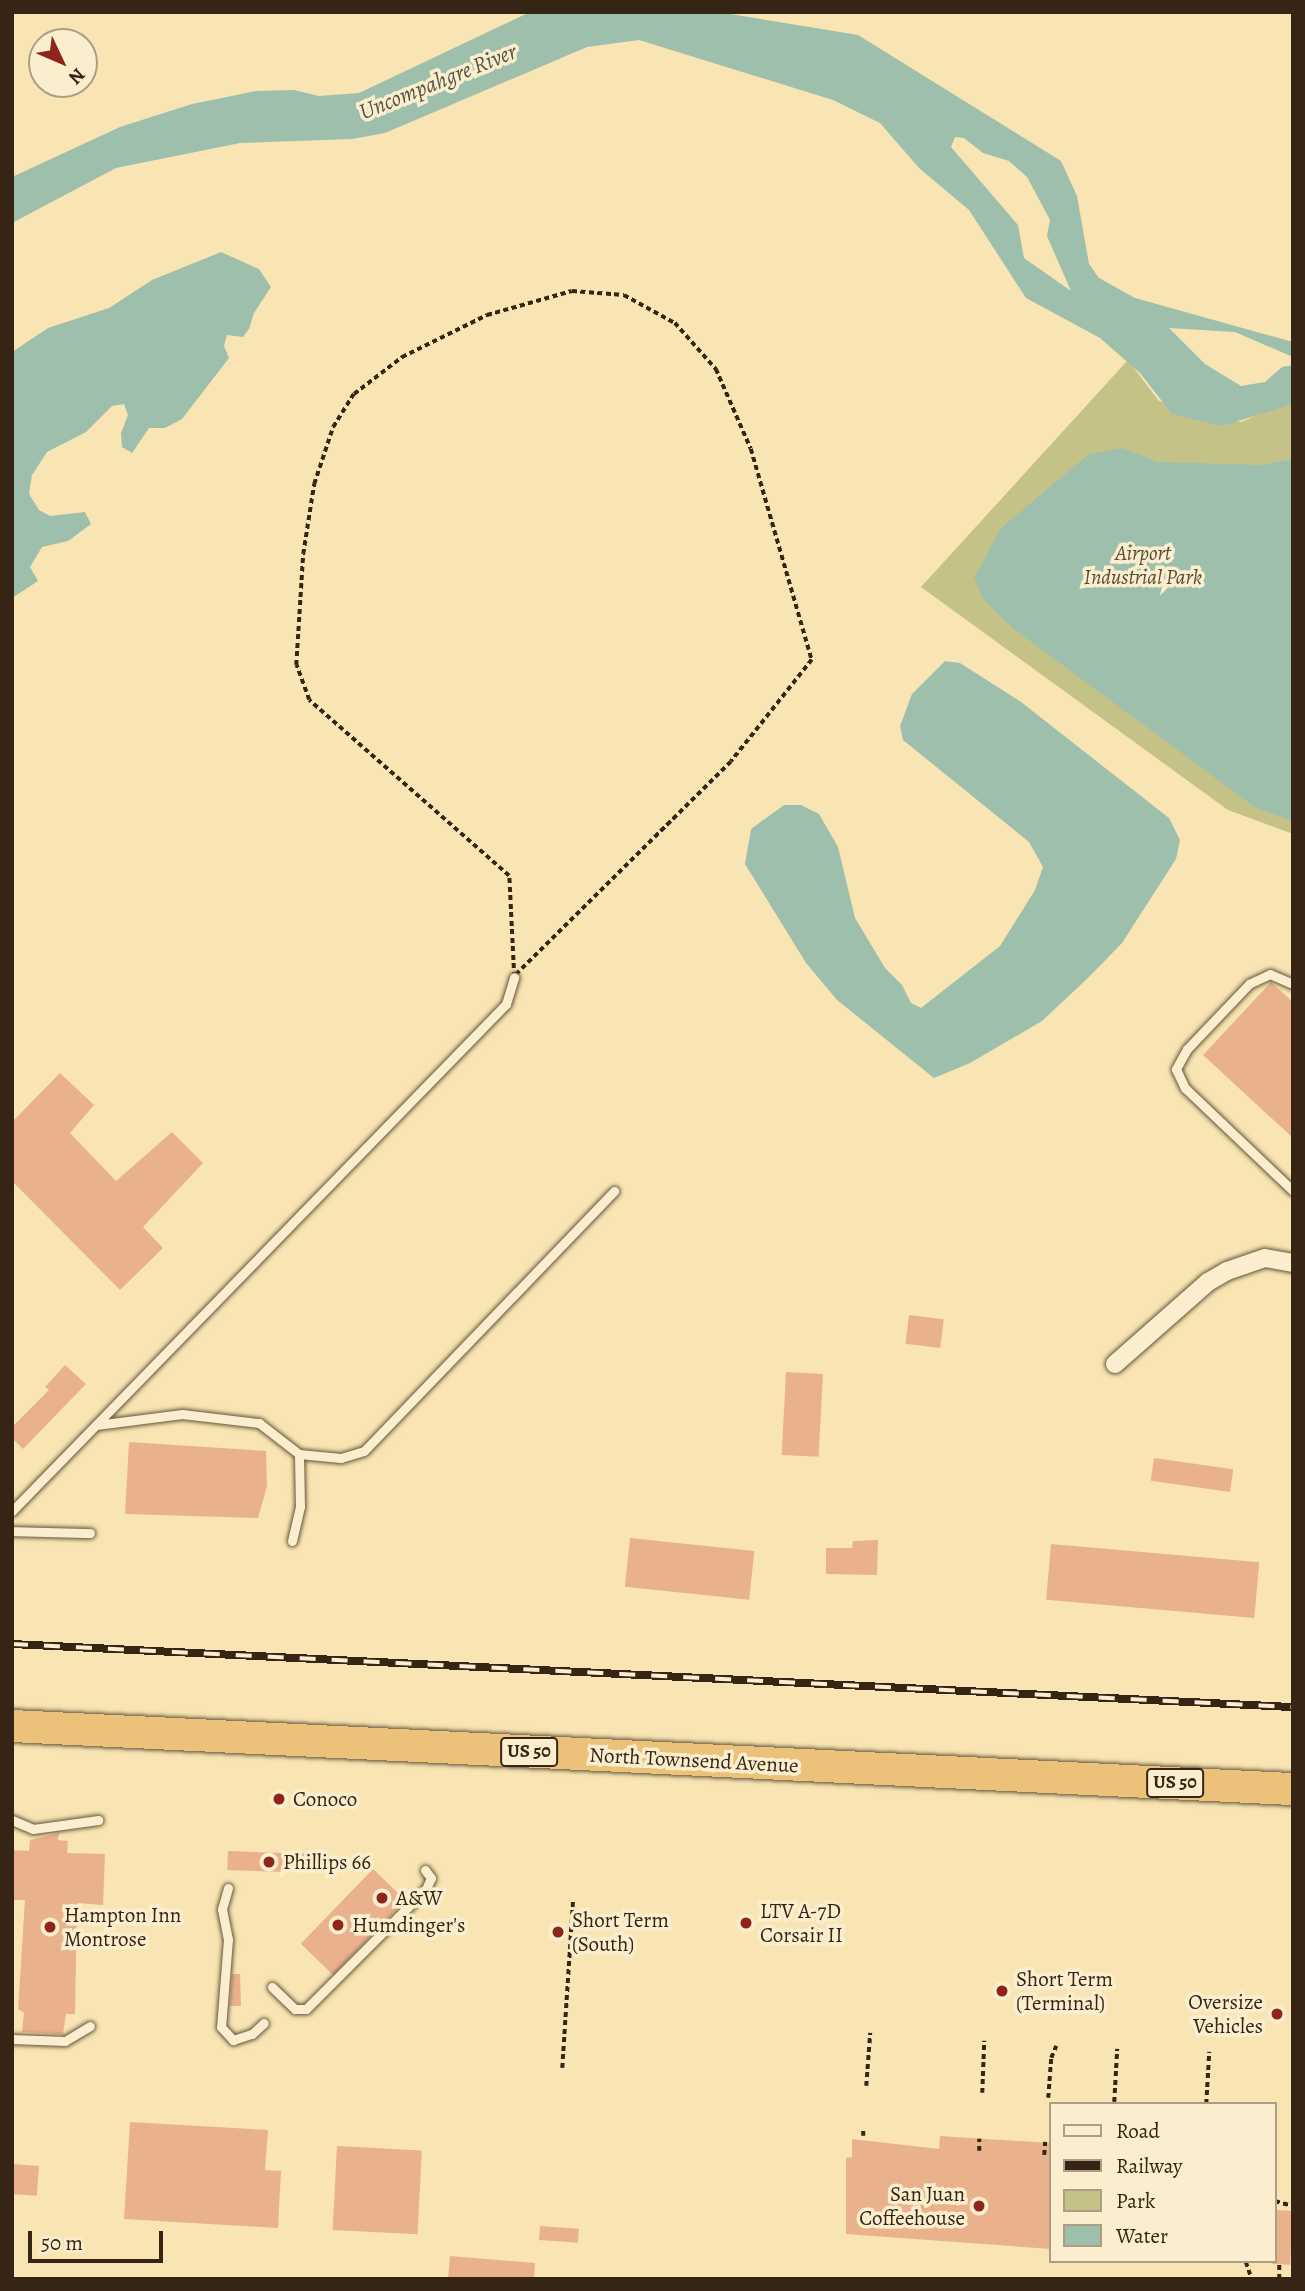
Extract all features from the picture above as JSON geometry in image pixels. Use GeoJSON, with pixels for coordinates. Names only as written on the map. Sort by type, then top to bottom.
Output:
{"type":"FeatureCollection","features":[{"type":"Feature","properties":{"kind":"highway","name":"North Townsend Avenue"},"geometry":{"type":"LineString","coordinates":[[12,1726],[1293,1788]]}},
{"type":"Feature","properties":{"kind":"street"},"geometry":{"type":"LineString","coordinates":[[1115,1364],[1227,1271],[1265,1258],[1293,1263]]}},
{"type":"Feature","properties":{"kind":"lane"},"geometry":{"type":"LineString","coordinates":[[1293,984],[1270,974],[1249,984],[1187,1048],[1176,1069],[1185,1088],[1293,1191]]}},
{"type":"Feature","properties":{"kind":"lane"},"geometry":{"type":"LineString","coordinates":[[12,1511],[506,1004],[514,977]]}},
{"type":"Feature","properties":{"kind":"lane"},"geometry":{"type":"LineString","coordinates":[[96,1425],[182,1414],[259,1423],[299,1454],[341,1458],[363,1451],[614,1191]]}},
{"type":"Feature","properties":{"kind":"lane"},"geometry":{"type":"LineString","coordinates":[[292,1541],[300,1507],[299,1454]]}},
{"type":"Feature","properties":{"kind":"lane"},"geometry":{"type":"LineString","coordinates":[[12,1531],[90,1533]]}},
{"type":"Feature","properties":{"kind":"lane"},"geometry":{"type":"LineString","coordinates":[[12,1820],[40,1829],[98,1820]]}},
{"type":"Feature","properties":{"kind":"lane"},"geometry":{"type":"LineString","coordinates":[[271,1987],[295,2008],[306,2009],[426,1889],[431,1878],[425,1870]]}},
{"type":"Feature","properties":{"kind":"lane"},"geometry":{"type":"LineString","coordinates":[[228,1888],[222,1909],[228,1939],[221,2027],[233,2040],[252,2034],[264,2023]]}},
{"type":"Feature","properties":{"kind":"lane"},"geometry":{"type":"LineString","coordinates":[[12,2039],[65,2041],[90,2026]]}},
{"type":"Feature","properties":{"kind":"path"},"geometry":{"type":"LineString","coordinates":[[572,292],[624,295],[675,323],[716,369],[751,449],[811,660],[731,762],[514,977],[509,876],[309,700],[296,665],[304,542],[314,484],[333,427],[354,394],[402,357],[488,315],[572,292]]}},
{"type":"Feature","properties":{"kind":"path"},"geometry":{"type":"LineString","coordinates":[[562,2068],[573,1899]]}},
{"type":"Feature","properties":{"kind":"path"},"geometry":{"type":"LineString","coordinates":[[866,2086],[870,2033]]}},
{"type":"Feature","properties":{"kind":"path"},"geometry":{"type":"LineString","coordinates":[[982,2093],[984,2041]]}},
{"type":"Feature","properties":{"kind":"path"},"geometry":{"type":"LineString","coordinates":[[1048,2098],[1051,2058],[1056,2046]]}},
{"type":"Feature","properties":{"kind":"path"},"geometry":{"type":"LineString","coordinates":[[1114,2102],[1117,2049]]}},
{"type":"Feature","properties":{"kind":"path"},"geometry":{"type":"LineString","coordinates":[[1206,2102],[1209,2052]]}},
{"type":"Feature","properties":{"kind":"path"},"geometry":{"type":"LineString","coordinates":[[979,2139],[979,2151]]}},
{"type":"Feature","properties":{"kind":"path"},"geometry":{"type":"LineString","coordinates":[[1044,2155],[1045,2142]]}},
{"type":"Feature","properties":{"kind":"path"},"geometry":{"type":"LineString","coordinates":[[1279,2264],[1279,2279]]}},
{"type":"Feature","properties":{"kind":"green space","name":"Airport Industrial Park"},"geometry":{"type":"Polygon","coordinates":[[[1128,360],[1159,401],[1241,422],[1281,405],[1293,404],[1293,834],[1228,810],[921,587],[1128,360]]]}},
{"type":"Feature","properties":{"kind":"water","name":"Uncompahgre River"},"geometry":{"type":"Polygon","coordinates":[[[530,12],[718,12],[858,35],[1061,161],[1077,196],[1089,264],[1099,278],[1135,298],[1293,342],[1293,357],[1235,332],[1169,328],[1205,364],[1241,386],[1265,382],[1282,367],[1293,365],[1293,404],[1222,426],[1172,414],[1140,373],[1100,338],[1026,298],[969,210],[919,168],[880,123],[833,100],[639,40],[587,47],[385,133],[352,139],[240,143],[116,168],[12,223],[12,177],[120,127],[192,104],[256,91],[294,90],[319,96],[359,93],[530,12]],[[955,137],[951,147],[1018,225],[1024,258],[1071,291],[1047,236],[1050,220],[1027,177],[1009,161],[983,153],[964,138],[955,137]]]}},
{"type":"Feature","properties":{"kind":"water"},"geometry":{"type":"Polygon","coordinates":[[[221,252],[259,269],[271,287],[254,313],[249,329],[243,337],[227,335],[224,346],[229,358],[182,419],[165,428],[149,428],[132,453],[122,447],[121,433],[128,415],[124,404],[112,406],[86,432],[47,452],[32,475],[29,494],[39,510],[50,516],[85,512],[91,524],[68,541],[42,547],[30,567],[38,581],[12,598],[12,352],[48,328],[109,308],[152,280],[221,252]]]}},
{"type":"Feature","properties":{"kind":"water","name":"Airport Industrial Park"},"geometry":{"type":"Polygon","coordinates":[[[1123,448],[1157,462],[1263,465],[1293,459],[1293,821],[1256,808],[1014,629],[983,599],[974,578],[1001,528],[1089,454],[1123,448]]]}},
{"type":"Feature","properties":{"kind":"water"},"geometry":{"type":"Polygon","coordinates":[[[945,661],[960,663],[1021,702],[1169,818],[1180,840],[1176,859],[1122,943],[1089,977],[1042,1021],[970,1063],[934,1078],[837,1000],[806,963],[745,864],[751,829],[784,805],[801,805],[819,814],[838,847],[855,918],[885,968],[902,985],[911,1003],[921,1008],[1000,946],[1035,890],[1043,867],[1029,842],[903,740],[900,726],[912,694],[945,661]]]}},
{"type":"Feature","properties":{"kind":"building"},"geometry":{"type":"Polygon","coordinates":[[[1271,982],[1293,1002],[1293,1138],[1203,1055],[1271,982]]]}},
{"type":"Feature","properties":{"kind":"building"},"geometry":{"type":"Polygon","coordinates":[[[60,1073],[94,1105],[70,1133],[116,1181],[172,1132],[203,1163],[143,1227],[163,1248],[120,1290],[12,1181],[12,1122],[60,1073]]]}},
{"type":"Feature","properties":{"kind":"building"},"geometry":{"type":"Polygon","coordinates":[[[909,1315],[944,1319],[940,1348],[905,1344],[909,1315]]]}},
{"type":"Feature","properties":{"kind":"building"},"geometry":{"type":"Polygon","coordinates":[[[65,1365],[86,1384],[23,1449],[12,1438],[12,1427],[49,1390],[45,1387],[65,1365]]]}},
{"type":"Feature","properties":{"kind":"building"},"geometry":{"type":"Polygon","coordinates":[[[786,1372],[823,1374],[819,1457],[782,1455],[786,1372]]]}},
{"type":"Feature","properties":{"kind":"building"},"geometry":{"type":"Polygon","coordinates":[[[129,1442],[266,1451],[267,1486],[258,1518],[125,1514],[129,1442]]]}},
{"type":"Feature","properties":{"kind":"building"},"geometry":{"type":"Polygon","coordinates":[[[1154,1458],[1233,1469],[1230,1492],[1151,1481],[1154,1458]]]}},
{"type":"Feature","properties":{"kind":"building"},"geometry":{"type":"Polygon","coordinates":[[[630,1538],[754,1551],[749,1600],[625,1587],[630,1538]]]}},
{"type":"Feature","properties":{"kind":"building"},"geometry":{"type":"Polygon","coordinates":[[[878,1540],[877,1575],[826,1574],[826,1548],[852,1548],[853,1541],[878,1540]]]}},
{"type":"Feature","properties":{"kind":"building"},"geometry":{"type":"Polygon","coordinates":[[[1051,1544],[1259,1562],[1254,1618],[1046,1600],[1051,1544]]]}},
{"type":"Feature","properties":{"kind":"building","name":"Hampton Inn Montrose"},"geometry":{"type":"Polygon","coordinates":[[[59,1833],[58,1840],[68,1841],[67,1853],[105,1854],[103,1905],[77,1903],[75,2014],[66,2014],[63,2034],[22,2032],[24,2013],[18,2009],[25,1900],[12,1900],[12,1850],[29,1851],[30,1840],[59,1833]]]}},
{"type":"Feature","properties":{"kind":"building","name":"Phillips 66"},"geometry":{"type":"Polygon","coordinates":[[[228,1851],[310,1854],[309,1873],[227,1870],[228,1851]]]}},
{"type":"Feature","properties":{"kind":"building"},"geometry":{"type":"Polygon","coordinates":[[[373,1869],[405,1900],[333,1975],[301,1944],[373,1869]]]}},
{"type":"Feature","properties":{"kind":"building"},"geometry":{"type":"Polygon","coordinates":[[[232,1974],[240,1974],[241,2006],[230,2006],[232,1974]]]}},
{"type":"Feature","properties":{"kind":"building"},"geometry":{"type":"Polygon","coordinates":[[[130,2122],[268,2130],[265,2170],[281,2171],[278,2228],[124,2219],[130,2122]]]}},
{"type":"Feature","properties":{"kind":"building"},"geometry":{"type":"Polygon","coordinates":[[[940,2136],[1050,2143],[1050,2249],[846,2234],[846,2158],[852,2157],[852,2139],[939,2149],[940,2136]]]}},
{"type":"Feature","properties":{"kind":"building"},"geometry":{"type":"Polygon","coordinates":[[[337,2146],[422,2150],[417,2234],[333,2230],[337,2146]]]}},
{"type":"Feature","properties":{"kind":"building"},"geometry":{"type":"Polygon","coordinates":[[[12,2164],[39,2166],[37,2196],[12,2194],[12,2164]]]}},
{"type":"Feature","properties":{"kind":"building"},"geometry":{"type":"Polygon","coordinates":[[[1277,2210],[1293,2211],[1290,2265],[1272,2264],[1277,2263],[1277,2210]]]}},
{"type":"Feature","properties":{"kind":"building"},"geometry":{"type":"Polygon","coordinates":[[[540,2226],[579,2229],[578,2243],[539,2240],[540,2226]]]}},
{"type":"Feature","properties":{"kind":"building"},"geometry":{"type":"Polygon","coordinates":[[[450,2256],[535,2263],[534,2279],[448,2279],[450,2256]]]}},
{"type":"Feature","properties":{"kind":"railway"},"geometry":{"type":"LineString","coordinates":[[12,1644],[1293,1707]]}},
{"type":"Feature","properties":{"kind":"place","name":"Conoco"},"geometry":{"type":"Point","coordinates":[279,1799]}},
{"type":"Feature","properties":{"kind":"place","name":"Phillips 66"},"geometry":{"type":"Point","coordinates":[269,1862]}},
{"type":"Feature","properties":{"kind":"place","name":"A&W"},"geometry":{"type":"Point","coordinates":[382,1898]}},
{"type":"Feature","properties":{"kind":"place","name":"LTV A-7D Corsair II"},"geometry":{"type":"Point","coordinates":[746,1923]}},
{"type":"Feature","properties":{"kind":"place","name":"Humdinger's"},"geometry":{"type":"Point","coordinates":[338,1925]}},
{"type":"Feature","properties":{"kind":"place","name":"Hampton Inn Montrose"},"geometry":{"type":"Point","coordinates":[50,1927]}},
{"type":"Feature","properties":{"kind":"place","name":"Short Term (South)"},"geometry":{"type":"Point","coordinates":[558,1932]}},
{"type":"Feature","properties":{"kind":"place","name":"Short Term (Terminal)"},"geometry":{"type":"Point","coordinates":[1002,1991]}},
{"type":"Feature","properties":{"kind":"place","name":"Oversize Vehicles"},"geometry":{"type":"Point","coordinates":[1277,2014]}},
{"type":"Feature","properties":{"kind":"place","name":"San Juan Coffeehouse"},"geometry":{"type":"Point","coordinates":[979,2206]}}]}
